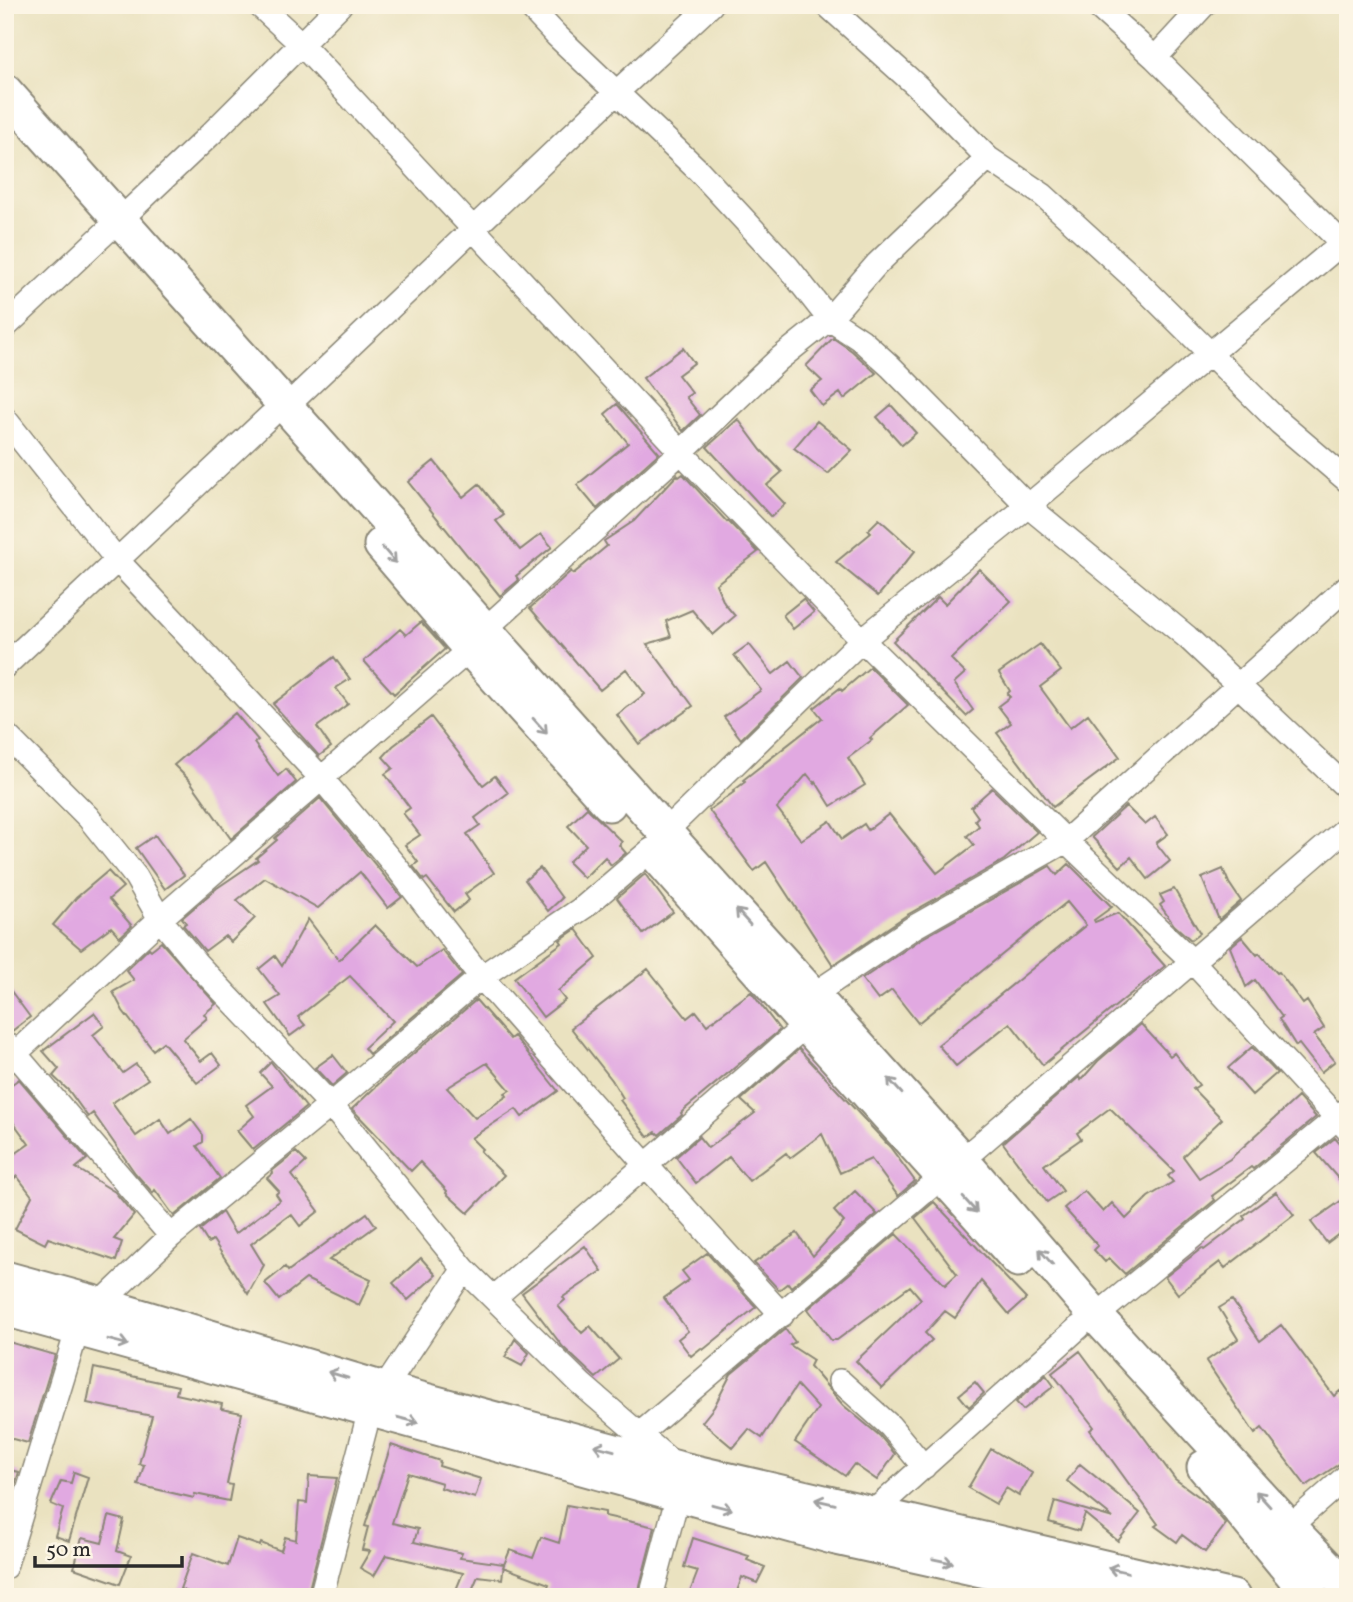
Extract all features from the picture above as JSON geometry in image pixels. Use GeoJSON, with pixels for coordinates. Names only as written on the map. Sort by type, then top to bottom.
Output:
{"type":"FeatureCollection","features":[{"type":"Feature","properties":{"kind":"street"},"geometry":{"type":"LineString","coordinates":[[260,5],[301,44],[681,452],[862,640],[1193,962],[1344,1119],[1088,1322],[872,1513]]}},
{"type":"Feature","properties":{"kind":"street"},"geometry":{"type":"LineString","coordinates":[[5,327],[212,133],[340,5]]}},
{"type":"Feature","properties":{"kind":"street"},"geometry":{"type":"LineString","coordinates":[[528,5],[699,171],[788,267],[829,319],[861,340],[891,367],[1028,506],[1187,637],[1348,789]]}},
{"type":"Feature","properties":{"kind":"street"},"geometry":{"type":"LineString","coordinates":[[5,666],[710,5]]}},
{"type":"Feature","properties":{"kind":"street"},"geometry":{"type":"LineString","coordinates":[[827,5],[918,87],[988,158],[1043,195],[1136,279],[1280,423],[1348,481]]}},
{"type":"Feature","properties":{"kind":"street"},"geometry":{"type":"LineString","coordinates":[[100,1304],[171,1236],[481,977],[584,907],[658,841],[862,640],[1346,243],[1155,58],[1096,5]]}},
{"type":"Feature","properties":{"kind":"street"},"geometry":{"type":"LineString","coordinates":[[1155,58],[1204,5]]}},
{"type":"Feature","properties":{"kind":"street"},"geometry":{"type":"LineString","coordinates":[[5,91],[114,225],[477,639],[1088,1322],[1311,1597]]}},
{"type":"Feature","properties":{"kind":"street"},"geometry":{"type":"LineString","coordinates":[[5,117],[114,225]]}},
{"type":"Feature","properties":{"kind":"street"},"geometry":{"type":"LineString","coordinates":[[171,1236],[9,1053],[322,779],[681,452],[779,359],[829,319],[877,264],[988,158]]}},
{"type":"Feature","properties":{"kind":"street"},"geometry":{"type":"LineString","coordinates":[[5,419],[117,560],[322,779],[398,869],[481,977],[782,1315]]}},
{"type":"Feature","properties":{"kind":"street"},"geometry":{"type":"LineString","coordinates":[[495,1297],[645,1164],[810,1010],[914,927],[1066,841],[1348,586]]}},
{"type":"Feature","properties":{"kind":"street"},"geometry":{"type":"LineString","coordinates":[[5,734],[88,817],[136,877],[160,919],[198,965],[331,1105],[464,1269],[581,1384],[640,1433],[678,1482],[872,1513],[1233,1597]]}},
{"type":"Feature","properties":{"kind":"street"},"geometry":{"type":"LineString","coordinates":[[640,1433],[782,1315],[1348,827]]}},
{"type":"Feature","properties":{"kind":"street"},"geometry":{"type":"LineString","coordinates":[[321,1597],[377,1399],[464,1269]]}},
{"type":"Feature","properties":{"kind":"street"},"geometry":{"type":"LineString","coordinates":[[5,1278],[100,1304],[377,1399]]}},
{"type":"Feature","properties":{"kind":"street"},"geometry":{"type":"LineString","coordinates":[[5,1309],[77,1331],[377,1399],[678,1482],[836,1538],[1104,1597]]}},
{"type":"Feature","properties":{"kind":"street"},"geometry":{"type":"LineString","coordinates":[[1088,1322],[1289,1527],[1339,1588]]}},
{"type":"Feature","properties":{"kind":"street"},"geometry":{"type":"LineString","coordinates":[[5,1567],[77,1331]]}},
{"type":"Feature","properties":{"kind":"street"},"geometry":{"type":"LineString","coordinates":[[840,1381],[890,1426],[924,1467]]}},
{"type":"Feature","properties":{"kind":"street"},"geometry":{"type":"LineString","coordinates":[[1289,1527],[1348,1475]]}},
{"type":"Feature","properties":{"kind":"street"},"geometry":{"type":"LineString","coordinates":[[651,1597],[678,1482]]}},
{"type":"Feature","properties":{"kind":"building"},"geometry":{"type":"Polygon","coordinates":[[[833,338],[876,373],[844,399],[840,393],[822,406],[810,390],[822,381],[806,366],[833,338]]]}},
{"type":"Feature","properties":{"kind":"building"},"geometry":{"type":"Polygon","coordinates":[[[683,348],[694,363],[678,375],[692,393],[686,397],[700,415],[683,431],[643,378],[683,348]]]}},
{"type":"Feature","properties":{"kind":"building"},"geometry":{"type":"Polygon","coordinates":[[[617,404],[659,453],[597,509],[577,485],[628,443],[605,414],[617,404]]]}},
{"type":"Feature","properties":{"kind":"building"},"geometry":{"type":"Polygon","coordinates":[[[891,405],[916,433],[902,445],[877,417],[891,405]]]}},
{"type":"Feature","properties":{"kind":"building"},"geometry":{"type":"Polygon","coordinates":[[[738,419],[761,450],[782,472],[767,485],[785,504],[771,517],[707,447],[738,419]]]}},
{"type":"Feature","properties":{"kind":"building"},"geometry":{"type":"Polygon","coordinates":[[[817,421],[852,450],[828,474],[794,448],[817,421]]]}},
{"type":"Feature","properties":{"kind":"building"},"geometry":{"type":"Polygon","coordinates":[[[434,461],[463,497],[479,484],[504,515],[496,521],[520,550],[541,534],[552,547],[516,576],[519,580],[500,596],[408,482],[434,461]]]}},
{"type":"Feature","properties":{"kind":"building"},"geometry":{"type":"Polygon","coordinates":[[[683,474],[758,552],[716,584],[724,603],[735,616],[713,635],[692,610],[666,621],[671,637],[647,644],[693,706],[639,744],[617,715],[645,694],[626,669],[600,690],[530,608],[571,571],[573,574],[607,546],[604,541],[634,521],[677,475],[679,477],[683,474]]]}},
{"type":"Feature","properties":{"kind":"building"},"geometry":{"type":"Polygon","coordinates":[[[879,519],[915,551],[878,596],[836,562],[871,533],[868,530],[879,519]]]}},
{"type":"Feature","properties":{"kind":"building"},"geometry":{"type":"Polygon","coordinates":[[[979,569],[1011,601],[951,659],[965,673],[954,683],[973,710],[966,716],[893,641],[938,597],[945,604],[979,569]]]}},
{"type":"Feature","properties":{"kind":"building"},"geometry":{"type":"Polygon","coordinates":[[[803,599],[814,612],[793,629],[783,615],[803,599]]]}},
{"type":"Feature","properties":{"kind":"building"},"geometry":{"type":"Polygon","coordinates":[[[421,622],[445,649],[394,694],[364,661],[400,629],[406,635],[421,622]]]}},
{"type":"Feature","properties":{"kind":"building"},"geometry":{"type":"Polygon","coordinates":[[[749,644],[773,674],[790,661],[803,678],[741,739],[724,717],[761,690],[734,655],[749,644]]]}},
{"type":"Feature","properties":{"kind":"building"},"geometry":{"type":"Polygon","coordinates":[[[1040,644],[1061,671],[1040,687],[1070,728],[1088,714],[1120,757],[1053,807],[997,733],[1011,723],[998,706],[1010,697],[1007,694],[1010,691],[999,673],[1040,644]]]}},
{"type":"Feature","properties":{"kind":"building"},"geometry":{"type":"Polygon","coordinates":[[[334,657],[350,679],[336,688],[348,704],[317,727],[331,747],[319,756],[273,704],[334,657]]]}},
{"type":"Feature","properties":{"kind":"building"},"geometry":{"type":"Polygon","coordinates":[[[870,667],[908,705],[870,738],[872,740],[848,758],[865,785],[831,806],[816,782],[815,784],[807,774],[777,808],[801,840],[830,821],[842,839],[864,824],[868,830],[889,814],[937,873],[974,845],[967,836],[979,826],[975,820],[978,817],[971,807],[992,788],[1037,832],[1004,860],[907,915],[833,965],[766,862],[754,871],[709,810],[822,718],[814,708],[840,688],[842,691],[870,667]]]}},
{"type":"Feature","properties":{"kind":"building"},"geometry":{"type":"Polygon","coordinates":[[[235,713],[258,740],[254,743],[278,776],[286,769],[296,782],[231,839],[190,781],[174,765],[235,713]]]}},
{"type":"Feature","properties":{"kind":"building"},"geometry":{"type":"Polygon","coordinates":[[[431,717],[483,785],[495,776],[508,793],[475,818],[480,825],[467,834],[494,873],[465,894],[469,900],[454,912],[427,878],[424,880],[413,866],[418,862],[405,845],[420,835],[403,813],[410,808],[385,774],[393,768],[383,757],[431,717]]]}},
{"type":"Feature","properties":{"kind":"building"},"geometry":{"type":"Polygon","coordinates":[[[320,798],[402,897],[388,908],[360,872],[318,908],[265,878],[237,900],[255,918],[231,942],[225,936],[205,951],[183,925],[186,923],[182,918],[217,888],[258,860],[256,858],[277,840],[275,838],[320,798]]]}},
{"type":"Feature","properties":{"kind":"building"},"geometry":{"type":"Polygon","coordinates":[[[1126,806],[1145,825],[1155,817],[1168,834],[1156,843],[1170,861],[1148,879],[1131,857],[1120,867],[1092,837],[1126,806]]]}},
{"type":"Feature","properties":{"kind":"building"},"geometry":{"type":"Polygon","coordinates":[[[587,808],[622,842],[619,845],[626,853],[611,865],[605,857],[584,878],[568,862],[586,845],[568,826],[587,808]]]}},
{"type":"Feature","properties":{"kind":"building"},"geometry":{"type":"Polygon","coordinates":[[[155,835],[184,875],[165,889],[136,848],[155,835]]]}},
{"type":"Feature","properties":{"kind":"building"},"geometry":{"type":"Polygon","coordinates":[[[1069,864],[1112,907],[1094,920],[1095,922],[1118,913],[1165,966],[1043,1065],[1010,1023],[956,1066],[938,1045],[1086,925],[1067,902],[918,1023],[892,990],[878,1000],[862,979],[921,939],[1050,866],[1057,875],[1069,864]]]}},
{"type":"Feature","properties":{"kind":"building"},"geometry":{"type":"Polygon","coordinates":[[[540,868],[562,898],[548,911],[525,880],[540,868]]]}},
{"type":"Feature","properties":{"kind":"building"},"geometry":{"type":"Polygon","coordinates":[[[1223,869],[1241,901],[1219,920],[1202,878],[1223,869]]]}},
{"type":"Feature","properties":{"kind":"building"},"geometry":{"type":"Polygon","coordinates":[[[108,871],[123,887],[109,899],[132,926],[120,937],[111,927],[81,949],[53,925],[76,898],[108,871]]]}},
{"type":"Feature","properties":{"kind":"building"},"geometry":{"type":"Polygon","coordinates":[[[645,874],[673,912],[643,934],[617,898],[645,874]]]}},
{"type":"Feature","properties":{"kind":"building"},"geometry":{"type":"Polygon","coordinates":[[[1174,889],[1200,933],[1191,940],[1174,925],[1160,905],[1164,902],[1160,895],[1174,889]]]}},
{"type":"Feature","properties":{"kind":"building"},"geometry":{"type":"Polygon","coordinates":[[[308,919],[339,960],[375,925],[417,967],[442,950],[462,975],[369,1054],[364,1048],[393,1021],[350,976],[298,1017],[305,1025],[290,1036],[267,1004],[280,996],[259,969],[275,956],[282,966],[308,919]]]}},
{"type":"Feature","properties":{"kind":"building"},"geometry":{"type":"Polygon","coordinates":[[[576,929],[597,958],[558,991],[565,1000],[543,1017],[514,978],[562,943],[560,940],[576,929]]]}},
{"type":"Feature","properties":{"kind":"building"},"geometry":{"type":"Polygon","coordinates":[[[1242,937],[1257,955],[1259,953],[1277,973],[1279,972],[1303,1004],[1307,1001],[1324,1028],[1314,1035],[1335,1061],[1321,1072],[1299,1044],[1296,1046],[1279,1019],[1282,1017],[1255,980],[1246,987],[1230,947],[1242,937]]]}},
{"type":"Feature","properties":{"kind":"building"},"geometry":{"type":"Polygon","coordinates":[[[161,942],[216,1004],[204,1014],[207,1018],[183,1039],[201,1061],[212,1053],[221,1065],[197,1083],[163,1042],[153,1050],[123,1011],[113,992],[134,980],[126,970],[149,948],[151,950],[161,942]]]}},
{"type":"Feature","properties":{"kind":"building"},"geometry":{"type":"Polygon","coordinates":[[[648,969],[687,1018],[696,1011],[707,1025],[751,992],[780,1030],[685,1109],[682,1115],[659,1135],[656,1132],[648,1137],[620,1100],[623,1098],[612,1080],[571,1028],[648,969]]]}},
{"type":"Feature","properties":{"kind":"building"},"geometry":{"type":"Polygon","coordinates":[[[5,983],[30,1017],[12,1031],[5,1022],[5,983]]]}},
{"type":"Feature","properties":{"kind":"building"},"geometry":{"type":"Polygon","coordinates":[[[476,1000],[510,1039],[514,1036],[558,1091],[522,1117],[516,1109],[471,1138],[504,1175],[468,1213],[446,1193],[420,1162],[411,1171],[352,1109],[476,1000]],[[487,1063],[447,1088],[475,1118],[507,1096],[505,1093],[510,1090],[487,1063]]]}},
{"type":"Feature","properties":{"kind":"building"},"geometry":{"type":"Polygon","coordinates":[[[94,1013],[104,1026],[93,1035],[123,1073],[136,1064],[148,1079],[112,1103],[136,1136],[160,1119],[170,1134],[191,1119],[203,1135],[203,1142],[197,1146],[220,1178],[174,1216],[155,1190],[153,1193],[135,1173],[93,1113],[88,1117],[69,1091],[53,1076],[59,1069],[43,1051],[94,1013]]]}},
{"type":"Feature","properties":{"kind":"building"},"geometry":{"type":"Polygon","coordinates":[[[1141,1024],[1170,1056],[1174,1053],[1199,1085],[1193,1089],[1222,1119],[1183,1156],[1199,1178],[1230,1159],[1298,1097],[1316,1117],[1253,1169],[1251,1167],[1212,1196],[1215,1200],[1125,1274],[1109,1258],[1105,1262],[1094,1250],[1098,1246],[1064,1208],[1084,1191],[1103,1212],[1112,1203],[1126,1219],[1148,1197],[1173,1182],[1168,1176],[1174,1171],[1110,1108],[1077,1133],[1081,1139],[1044,1165],[1063,1191],[1047,1202],[1003,1143],[1079,1077],[1081,1080],[1098,1061],[1141,1024]]]}},
{"type":"Feature","properties":{"kind":"building"},"geometry":{"type":"Polygon","coordinates":[[[1252,1047],[1277,1073],[1252,1095],[1228,1068],[1252,1047]]]}},
{"type":"Feature","properties":{"kind":"building"},"geometry":{"type":"Polygon","coordinates":[[[799,1049],[890,1147],[915,1181],[898,1196],[871,1159],[840,1173],[822,1134],[790,1158],[786,1153],[749,1181],[729,1157],[696,1183],[676,1157],[699,1137],[708,1148],[755,1113],[741,1100],[799,1049]]]}},
{"type":"Feature","properties":{"kind":"building"},"geometry":{"type":"Polygon","coordinates":[[[333,1055],[347,1073],[332,1086],[315,1068],[333,1055]]]}},
{"type":"Feature","properties":{"kind":"building"},"geometry":{"type":"Polygon","coordinates":[[[271,1062],[306,1107],[253,1150],[237,1131],[254,1116],[246,1105],[272,1086],[260,1073],[271,1062]]]}},
{"type":"Feature","properties":{"kind":"building"},"geometry":{"type":"Polygon","coordinates":[[[19,1079],[87,1159],[76,1168],[115,1192],[134,1215],[114,1239],[122,1242],[116,1261],[48,1238],[45,1244],[15,1229],[32,1196],[17,1176],[5,1186],[5,1161],[29,1144],[5,1111],[5,1089],[19,1079]]]}},
{"type":"Feature","properties":{"kind":"building"},"geometry":{"type":"Polygon","coordinates":[[[1335,1138],[1348,1153],[1348,1190],[1316,1153],[1335,1138]]]}},
{"type":"Feature","properties":{"kind":"building"},"geometry":{"type":"Polygon","coordinates":[[[296,1152],[306,1162],[292,1175],[319,1211],[300,1226],[291,1214],[251,1244],[264,1265],[248,1294],[213,1240],[208,1243],[200,1230],[222,1212],[235,1234],[280,1200],[276,1194],[279,1191],[267,1178],[296,1152]]]}},
{"type":"Feature","properties":{"kind":"building"},"geometry":{"type":"Polygon","coordinates":[[[855,1191],[877,1214],[791,1287],[788,1283],[779,1290],[754,1263],[797,1233],[813,1256],[844,1222],[834,1211],[855,1191]]]}},
{"type":"Feature","properties":{"kind":"building"},"geometry":{"type":"Polygon","coordinates":[[[1276,1192],[1294,1215],[1225,1268],[1220,1262],[1178,1294],[1165,1277],[1245,1219],[1243,1216],[1276,1192]]]}},
{"type":"Feature","properties":{"kind":"building"},"geometry":{"type":"Polygon","coordinates":[[[1348,1196],[1348,1227],[1327,1243],[1311,1222],[1348,1196]]]}},
{"type":"Feature","properties":{"kind":"building"},"geometry":{"type":"Polygon","coordinates":[[[934,1202],[1026,1299],[1009,1314],[981,1281],[955,1318],[945,1311],[925,1333],[932,1340],[882,1388],[856,1361],[921,1299],[910,1286],[837,1340],[831,1340],[808,1309],[896,1234],[945,1285],[957,1274],[915,1218],[934,1202]]]}},
{"type":"Feature","properties":{"kind":"building"},"geometry":{"type":"Polygon","coordinates":[[[367,1213],[376,1226],[329,1260],[371,1280],[359,1305],[306,1279],[279,1300],[265,1283],[285,1267],[288,1271],[367,1213]]]}},
{"type":"Feature","properties":{"kind":"building"},"geometry":{"type":"Polygon","coordinates":[[[585,1246],[602,1271],[563,1297],[565,1300],[558,1306],[582,1333],[590,1326],[619,1359],[596,1378],[563,1347],[522,1293],[585,1246]]]}},
{"type":"Feature","properties":{"kind":"building"},"geometry":{"type":"Polygon","coordinates":[[[707,1253],[756,1307],[703,1350],[701,1348],[691,1356],[678,1339],[688,1331],[664,1298],[689,1280],[682,1271],[707,1253]]]}},
{"type":"Feature","properties":{"kind":"building"},"geometry":{"type":"Polygon","coordinates":[[[421,1258],[436,1275],[408,1300],[393,1283],[421,1258]]]}},
{"type":"Feature","properties":{"kind":"building"},"geometry":{"type":"Polygon","coordinates":[[[1232,1300],[1260,1341],[1281,1325],[1334,1396],[1340,1391],[1348,1401],[1348,1458],[1306,1486],[1262,1428],[1255,1434],[1206,1361],[1238,1339],[1219,1308],[1232,1300]]]}},
{"type":"Feature","properties":{"kind":"building"},"geometry":{"type":"Polygon","coordinates":[[[785,1329],[795,1342],[790,1345],[813,1360],[810,1366],[843,1405],[880,1436],[895,1454],[877,1480],[854,1464],[845,1476],[795,1442],[818,1408],[797,1385],[762,1438],[749,1429],[733,1448],[702,1422],[714,1407],[731,1374],[785,1329]]]}},
{"type":"Feature","properties":{"kind":"building"},"geometry":{"type":"Polygon","coordinates":[[[515,1339],[529,1353],[522,1366],[505,1357],[515,1339]]]}},
{"type":"Feature","properties":{"kind":"building"},"geometry":{"type":"Polygon","coordinates":[[[5,1341],[55,1355],[28,1443],[5,1437],[5,1341]]]}},
{"type":"Feature","properties":{"kind":"building"},"geometry":{"type":"Polygon","coordinates":[[[1080,1351],[1175,1479],[1209,1504],[1226,1524],[1205,1552],[1182,1535],[1177,1542],[1155,1526],[1158,1524],[1090,1430],[1094,1427],[1052,1373],[1080,1351]]]}},
{"type":"Feature","properties":{"kind":"building"},"geometry":{"type":"Polygon","coordinates":[[[94,1368],[178,1386],[176,1394],[222,1404],[221,1409],[242,1413],[227,1484],[232,1485],[229,1501],[195,1494],[194,1498],[138,1485],[144,1465],[139,1464],[152,1416],[87,1403],[94,1368]]]}},
{"type":"Feature","properties":{"kind":"building"},"geometry":{"type":"Polygon","coordinates":[[[1046,1375],[1054,1386],[1023,1410],[1016,1402],[1046,1375]]]}},
{"type":"Feature","properties":{"kind":"building"},"geometry":{"type":"Polygon","coordinates":[[[975,1382],[984,1393],[969,1407],[959,1395],[975,1382]]]}},
{"type":"Feature","properties":{"kind":"building"},"geometry":{"type":"Polygon","coordinates":[[[391,1445],[440,1461],[439,1466],[481,1479],[475,1498],[441,1488],[442,1483],[408,1473],[392,1523],[418,1529],[414,1542],[462,1553],[460,1558],[504,1564],[502,1579],[478,1576],[469,1597],[453,1597],[463,1573],[386,1555],[374,1576],[360,1568],[370,1551],[362,1550],[368,1527],[365,1526],[391,1445]]]}},
{"type":"Feature","properties":{"kind":"building"},"geometry":{"type":"Polygon","coordinates":[[[991,1449],[1032,1473],[1019,1496],[1006,1488],[996,1504],[968,1488],[991,1449]]]}},
{"type":"Feature","properties":{"kind":"building"},"geometry":{"type":"Polygon","coordinates":[[[1080,1464],[1140,1513],[1118,1541],[1085,1514],[1079,1531],[1049,1522],[1055,1501],[1113,1518],[1067,1481],[1080,1464]]]}},
{"type":"Feature","properties":{"kind":"building"},"geometry":{"type":"Polygon","coordinates":[[[5,1469],[19,1472],[6,1514],[5,1514],[5,1469]]]}},
{"type":"Feature","properties":{"kind":"building"},"geometry":{"type":"Polygon","coordinates":[[[74,1472],[88,1477],[69,1541],[55,1536],[63,1509],[51,1504],[61,1481],[71,1483],[74,1472]]]}},
{"type":"Feature","properties":{"kind":"building"},"geometry":{"type":"Polygon","coordinates":[[[309,1476],[337,1478],[307,1597],[200,1597],[180,1589],[193,1553],[228,1566],[237,1538],[281,1551],[285,1537],[296,1540],[299,1502],[307,1503],[309,1476]]]}},
{"type":"Feature","properties":{"kind":"building"},"geometry":{"type":"Polygon","coordinates":[[[567,1505],[605,1512],[605,1516],[655,1527],[637,1597],[572,1597],[547,1589],[549,1584],[503,1567],[510,1550],[533,1558],[541,1537],[559,1543],[567,1505]]]}},
{"type":"Feature","properties":{"kind":"building"},"geometry":{"type":"Polygon","coordinates":[[[109,1516],[124,1520],[117,1551],[131,1556],[120,1584],[74,1568],[82,1538],[102,1543],[109,1516]]]}},
{"type":"Feature","properties":{"kind":"building"},"geometry":{"type":"Polygon","coordinates":[[[693,1538],[749,1556],[747,1560],[765,1567],[757,1583],[742,1577],[735,1597],[688,1597],[698,1571],[684,1567],[693,1538]]]}}]}
